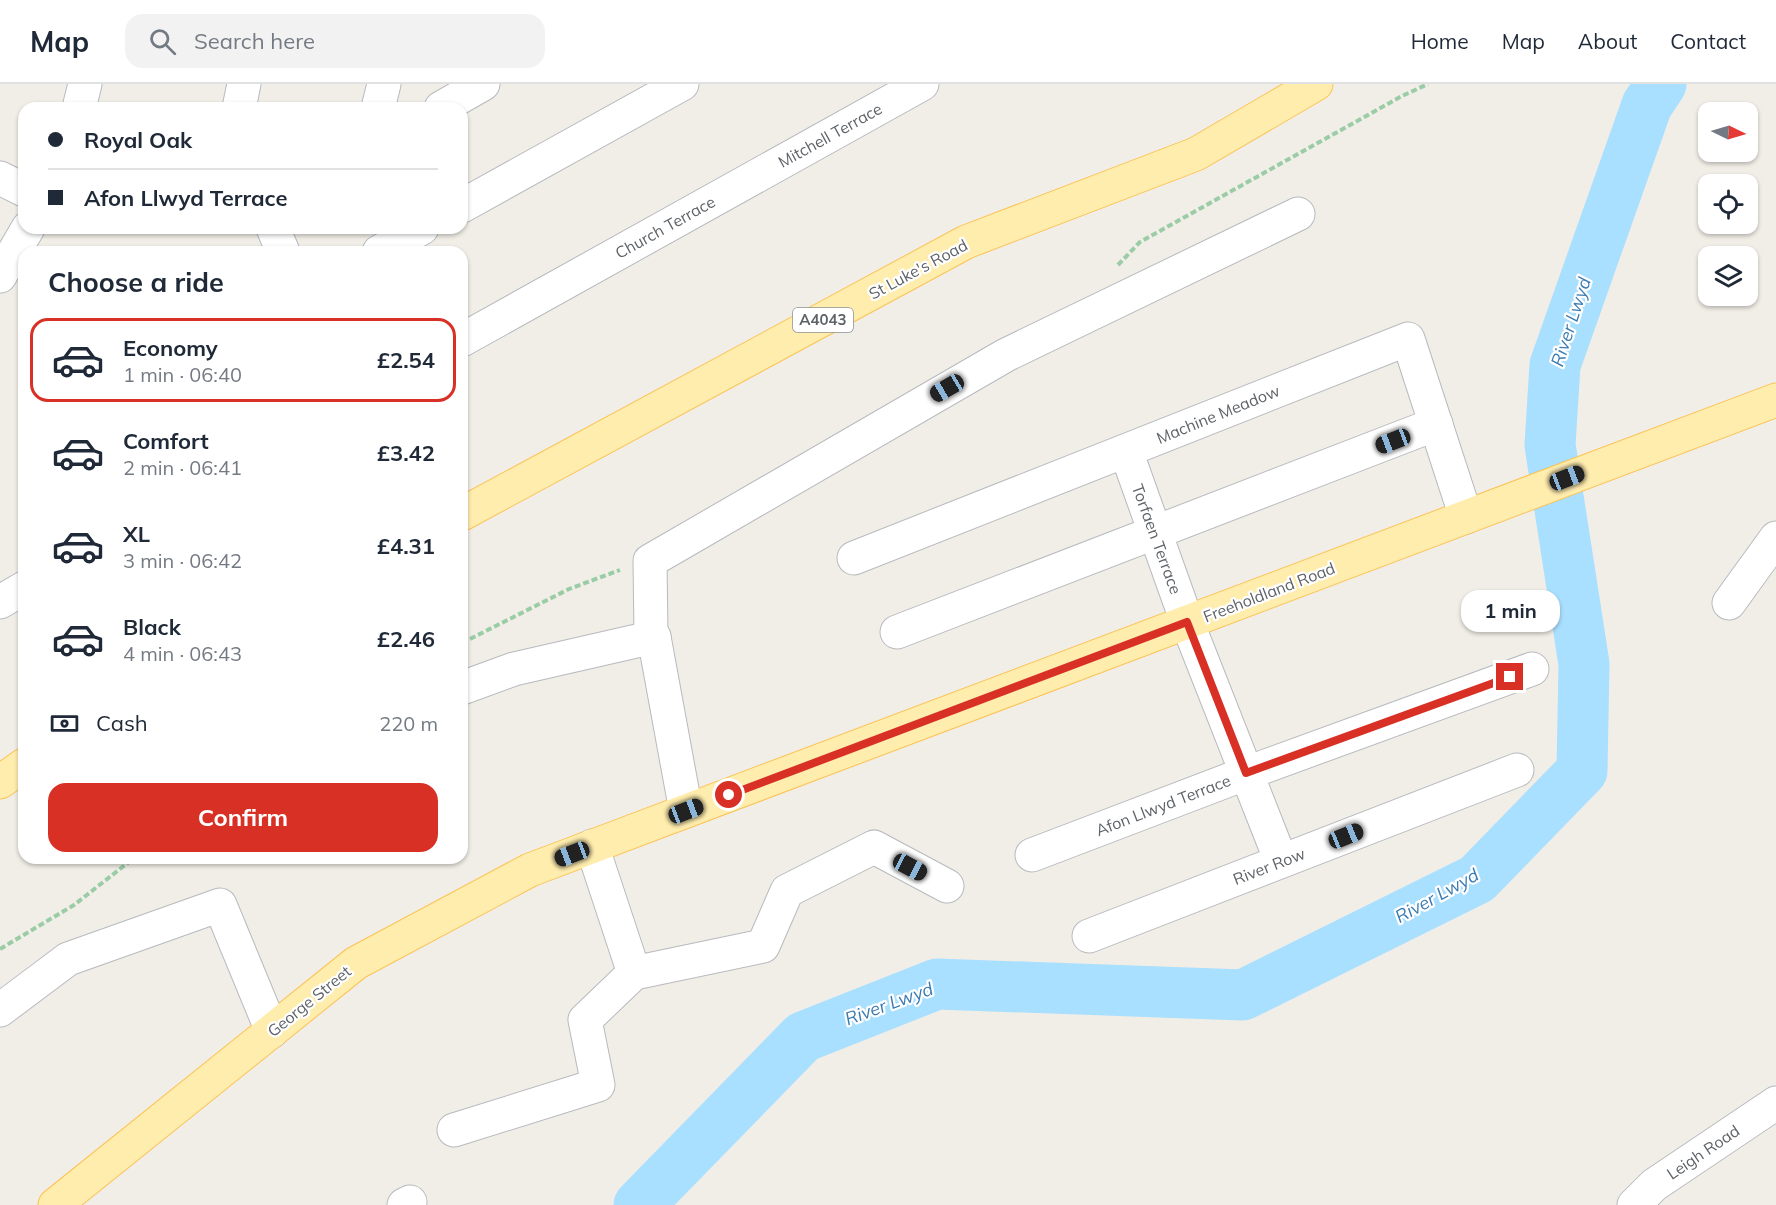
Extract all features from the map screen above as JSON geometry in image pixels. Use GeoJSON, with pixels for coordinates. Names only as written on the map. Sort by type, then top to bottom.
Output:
{"type":"FeatureCollection","features":[{"type":"Feature","properties":{"kind":"main road","name":"St Luke's Road"},"geometry":{"type":"LineString","coordinates":[[468,511],[966,242],[1196,154],[1316,84]]}},
{"type":"Feature","properties":{"kind":"main road","name":"Freeholdland Road"},"geometry":{"type":"LineString","coordinates":[[592,846],[1776,400]]}},
{"type":"Feature","properties":{"kind":"main road"},"geometry":{"type":"LineString","coordinates":[[0,782],[18,769]]}},
{"type":"Feature","properties":{"kind":"main road","name":"George Street"},"geometry":{"type":"LineString","coordinates":[[55,1205],[356,963],[530,870],[592,846]]}},
{"type":"Feature","properties":{"kind":"street"},"geometry":{"type":"LineString","coordinates":[[80,102],[85,84]]}},
{"type":"Feature","properties":{"kind":"street"},"geometry":{"type":"LineString","coordinates":[[240,102],[244,84]]}},
{"type":"Feature","properties":{"kind":"street"},"geometry":{"type":"LineString","coordinates":[[380,102],[384,84]]}},
{"type":"Feature","properties":{"kind":"street"},"geometry":{"type":"LineString","coordinates":[[452,102],[483,84]]}},
{"type":"Feature","properties":{"kind":"street"},"geometry":{"type":"LineString","coordinates":[[468,203],[682,84]]}},
{"type":"Feature","properties":{"kind":"street","name":"Mitchell Terrace"},"geometry":{"type":"LineString","coordinates":[[770,169],[922,84]]}},
{"type":"Feature","properties":{"kind":"street","name":"Church Terrace"},"geometry":{"type":"LineString","coordinates":[[468,337],[770,169]]}},
{"type":"Feature","properties":{"kind":"street"},"geometry":{"type":"LineString","coordinates":[[0,178],[18,187]]}},
{"type":"Feature","properties":{"kind":"street"},"geometry":{"type":"LineString","coordinates":[[686,811],[654,637],[651,634],[650,561],[1006,355],[1298,214]]}},
{"type":"Feature","properties":{"kind":"street"},"geometry":{"type":"LineString","coordinates":[[0,276],[24,234]]}},
{"type":"Feature","properties":{"kind":"street"},"geometry":{"type":"LineString","coordinates":[[390,246],[411,234]]}},
{"type":"Feature","properties":{"kind":"street","name":"Machine Meadow"},"geometry":{"type":"LineString","coordinates":[[854,558],[1408,339],[1466,517]]}},
{"type":"Feature","properties":{"kind":"street"},"geometry":{"type":"LineString","coordinates":[[897,632],[1436,424]]}},
{"type":"Feature","properties":{"kind":"street","name":"Torfaen Terrace"},"geometry":{"type":"LineString","coordinates":[[1126,451],[1187,622],[1281,861]]}},
{"type":"Feature","properties":{"kind":"street"},"geometry":{"type":"LineString","coordinates":[[1729,603],[1771,554]]}},
{"type":"Feature","properties":{"kind":"street"},"geometry":{"type":"LineString","coordinates":[[0,602],[18,592]]}},
{"type":"Feature","properties":{"kind":"street"},"geometry":{"type":"LineString","coordinates":[[468,686],[514,669],[654,637]]}},
{"type":"Feature","properties":{"kind":"street","name":"Afon Llwyd Terrace"},"geometry":{"type":"LineString","coordinates":[[1032,855],[1246,773],[1532,669]]}},
{"type":"Feature","properties":{"kind":"street","name":"River Row"},"geometry":{"type":"LineString","coordinates":[[1089,936],[1517,770]]}},
{"type":"Feature","properties":{"kind":"street"},"geometry":{"type":"LineString","coordinates":[[592,846],[633,973]]}},
{"type":"Feature","properties":{"kind":"street"},"geometry":{"type":"LineString","coordinates":[[454,1130],[598,1085],[585,1020],[633,973],[763,946],[787,891],[874,848],[946,886]]}},
{"type":"Feature","properties":{"kind":"street"},"geometry":{"type":"LineString","coordinates":[[0,1010],[68,959],[220,905],[272,1031]]}},
{"type":"Feature","properties":{"kind":"street","name":"Leigh Road"},"geometry":{"type":"LineString","coordinates":[[1634,1205],[1654,1185],[1776,1103]]}},
{"type":"Feature","properties":{"kind":"path"},"geometry":{"type":"LineString","coordinates":[[1116,267],[1140,242],[1401,96],[1428,84]]}},
{"type":"Feature","properties":{"kind":"path"},"geometry":{"type":"LineString","coordinates":[[468,640],[569,589],[637,564],[650,564]]}},
{"type":"Feature","properties":{"kind":"path"},"geometry":{"type":"LineString","coordinates":[[0,949],[74,905],[126,864]]}},
{"type":"Feature","properties":{"kind":"waterway","name":"River Lwyd"},"geometry":{"type":"LineString","coordinates":[[639,1205],[803,1037],[937,984],[1243,995],[1477,879],[1582,771],[1584,664],[1550,445],[1555,365],[1647,105],[1661,84]]}},
{"type":"Feature","properties":{"kind":"route"},"geometry":{"type":"LineString","coordinates":[[729,795],[1187,622],[1246,773],[1510,677]]}}]}
